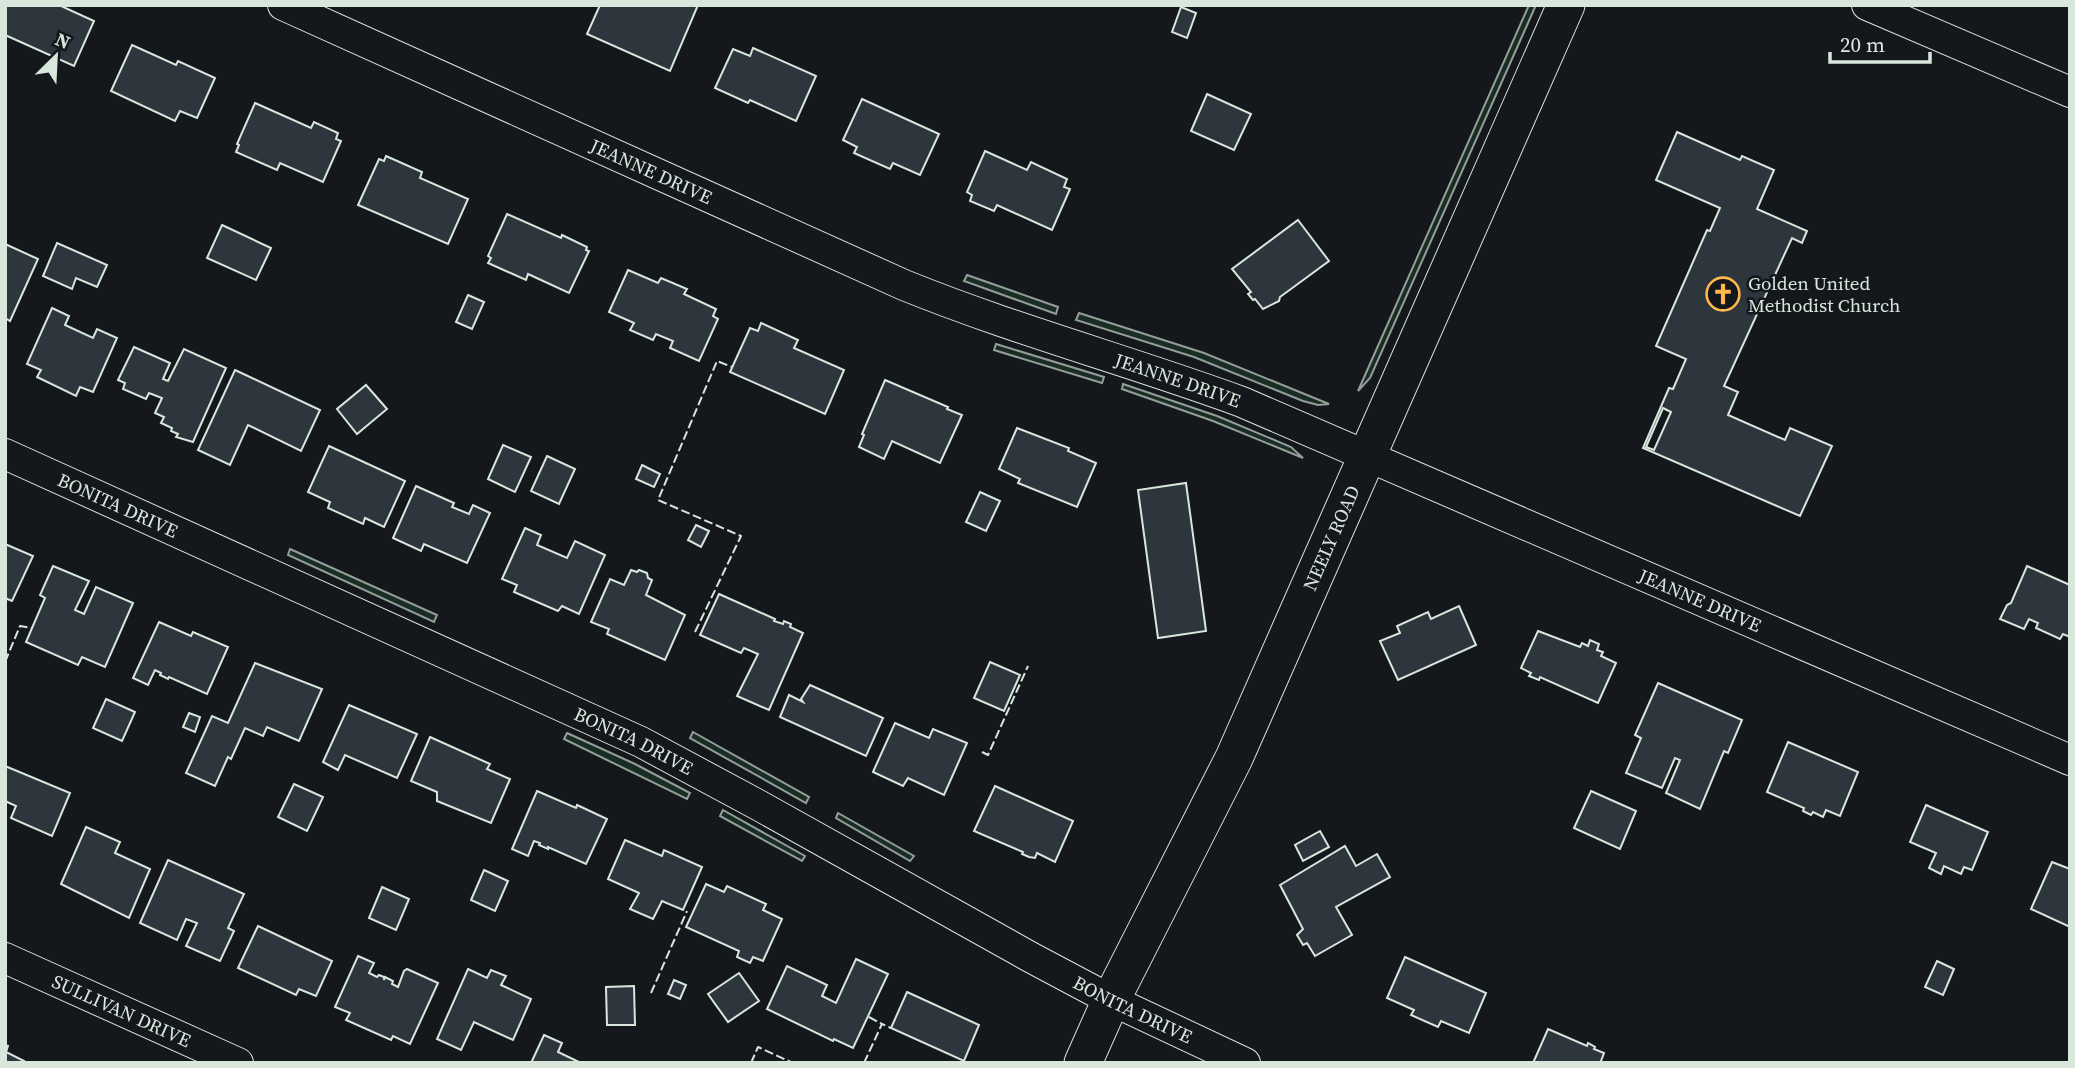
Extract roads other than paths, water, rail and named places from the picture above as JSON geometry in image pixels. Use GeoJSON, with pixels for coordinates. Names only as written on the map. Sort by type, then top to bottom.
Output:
{"type":"FeatureCollection","features":[{"type":"Feature","properties":{"kind":"street","name":"JEANNE DRIVE"},"geometry":{"type":"LineString","coordinates":[[283,5],[904,285],[994,320],[1176,377],[1242,402],[2070,760]]}},
{"type":"Feature","properties":{"kind":"street","name":"NEELY ROAD"},"geometry":{"type":"LineString","coordinates":[[1083,1063],[1111,1000],[1234,758],[1566,5]]}},
{"type":"Feature","properties":{"kind":"street"},"geometry":{"type":"LineString","coordinates":[[1867,5],[2070,92]]}},
{"type":"Feature","properties":{"kind":"street","name":"BONITA DRIVE"},"geometry":{"type":"LineString","coordinates":[[5,454],[658,750],[1111,1000],[1245,1063]]}},
{"type":"Feature","properties":{"kind":"street","name":"SULLIVAN DRIVE"},"geometry":{"type":"LineString","coordinates":[[5,958],[238,1063]]}},
{"type":"Feature","properties":{"kind":"place","name":"Golden United Methodist Church"},"geometry":{"type":"Point","coordinates":[1723,294]}}]}
